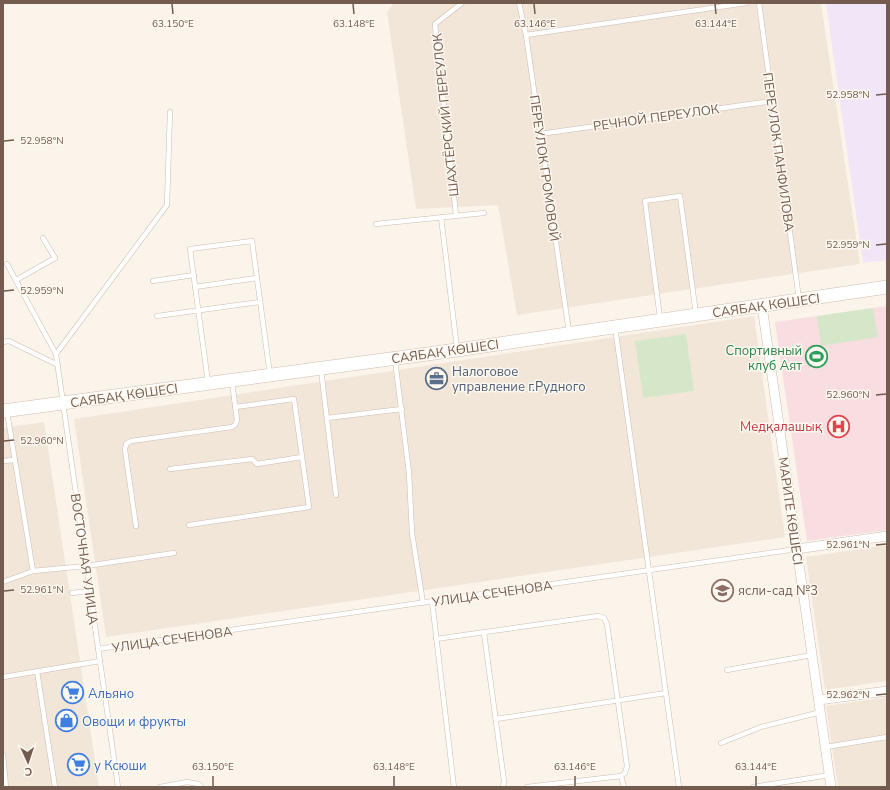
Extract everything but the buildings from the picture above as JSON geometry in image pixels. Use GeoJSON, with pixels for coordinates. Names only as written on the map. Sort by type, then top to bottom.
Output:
{"type":"FeatureCollection","features":[{"type":"Feature","properties":{"kind":"street","name":"САЯБАҚ КӨШЕСІ"},"geometry":{"type":"LineString","coordinates":[[5,411],[457,350],[887,287]]}},
{"type":"Feature","properties":{"kind":"street","name":"МАРИТЕ КӨШЕСІ"},"geometry":{"type":"LineString","coordinates":[[762,306],[831,787]]}},
{"type":"Feature","properties":{"kind":"street","name":"УЛИЦА СЕЧЕНОВА"},"geometry":{"type":"LineString","coordinates":[[797,549],[887,536]]}},
{"type":"Feature","properties":{"kind":"street"},"geometry":{"type":"LineString","coordinates":[[819,700],[887,691]]}},
{"type":"Feature","properties":{"kind":"lane","name":"ШАХТЁРСКИЙ ПЕРЕУЛОК"},"geometry":{"type":"LineString","coordinates":[[456,215],[435,24],[462,3]]}},
{"type":"Feature","properties":{"kind":"lane","name":"ПЕРЕУЛОК ГРОМОВОЙ"},"geometry":{"type":"LineString","coordinates":[[519,3],[526,35],[570,334]]}},
{"type":"Feature","properties":{"kind":"lane"},"geometry":{"type":"LineString","coordinates":[[526,35],[746,3]]}},
{"type":"Feature","properties":{"kind":"lane","name":"ПЕРЕУЛОК ПАНФИЛОВА"},"geometry":{"type":"LineString","coordinates":[[759,3],[800,300]]}},
{"type":"Feature","properties":{"kind":"lane","name":"РЕЧНОЙ ПЕРЕУЛОК"},"geometry":{"type":"LineString","coordinates":[[540,134],[772,101]]}},
{"type":"Feature","properties":{"kind":"lane"},"geometry":{"type":"LineString","coordinates":[[56,354],[167,205],[170,112]]}},
{"type":"Feature","properties":{"kind":"lane"},"geometry":{"type":"LineString","coordinates":[[660,321],[645,201],[680,196],[696,315]]}},
{"type":"Feature","properties":{"kind":"lane"},"geometry":{"type":"LineString","coordinates":[[376,224],[484,213]]}},
{"type":"Feature","properties":{"kind":"lane"},"geometry":{"type":"LineString","coordinates":[[441,217],[457,350]]}},
{"type":"Feature","properties":{"kind":"lane"},"geometry":{"type":"LineString","coordinates":[[16,280],[55,258],[43,238]]}},
{"type":"Feature","properties":{"kind":"lane"},"geometry":{"type":"LineString","coordinates":[[208,384],[190,249],[252,241],[270,375]]}},
{"type":"Feature","properties":{"kind":"lane","name":"ВОСТОЧНАЯ УЛИЦА"},"geometry":{"type":"LineString","coordinates":[[7,264],[56,354],[118,787]]}},
{"type":"Feature","properties":{"kind":"lane"},"geometry":{"type":"LineString","coordinates":[[153,281],[194,275]]}},
{"type":"Feature","properties":{"kind":"lane"},"geometry":{"type":"LineString","coordinates":[[195,286],[257,278]]}},
{"type":"Feature","properties":{"kind":"lane"},"geometry":{"type":"LineString","coordinates":[[157,316],[260,302]]}},
{"type":"Feature","properties":{"kind":"lane"},"geometry":{"type":"LineString","coordinates":[[615,327],[679,787]]}},
{"type":"Feature","properties":{"kind":"lane"},"geometry":{"type":"LineString","coordinates":[[3,342],[9,340],[58,364]]}},
{"type":"Feature","properties":{"kind":"lane"},"geometry":{"type":"LineString","coordinates":[[394,358],[409,472],[412,533],[423,603]]}},
{"type":"Feature","properties":{"kind":"lane"},"geometry":{"type":"LineString","coordinates":[[321,368],[336,495]]}},
{"type":"Feature","properties":{"kind":"lane"},"geometry":{"type":"LineString","coordinates":[[136,526],[125,450],[126,444],[130,441],[232,427],[236,420],[231,380]]}},
{"type":"Feature","properties":{"kind":"lane"},"geometry":{"type":"LineString","coordinates":[[189,525],[309,507],[294,399],[235,406]]}},
{"type":"Feature","properties":{"kind":"lane"},"geometry":{"type":"LineString","coordinates":[[327,418],[402,410]]}},
{"type":"Feature","properties":{"kind":"lane"},"geometry":{"type":"LineString","coordinates":[[5,411],[15,460],[33,572]]}},
{"type":"Feature","properties":{"kind":"lane"},"geometry":{"type":"LineString","coordinates":[[170,470],[252,459],[257,464],[302,457]]}},
{"type":"Feature","properties":{"kind":"lane"},"geometry":{"type":"LineString","coordinates":[[3,461],[15,460]]}},
{"type":"Feature","properties":{"kind":"lane","name":"УЛИЦА СЕЧЕНОВА"},"geometry":{"type":"LineString","coordinates":[[98,650],[797,549]]}},
{"type":"Feature","properties":{"kind":"lane"},"geometry":{"type":"LineString","coordinates":[[3,582],[33,572],[174,553]]}},
{"type":"Feature","properties":{"kind":"lane"},"geometry":{"type":"LineString","coordinates":[[72,593],[90,591]]}},
{"type":"Feature","properties":{"kind":"lane"},"geometry":{"type":"LineString","coordinates":[[432,601],[454,787]]}},
{"type":"Feature","properties":{"kind":"lane"},"geometry":{"type":"LineString","coordinates":[[436,639],[598,616],[604,618],[607,624],[618,699],[627,766],[625,773],[620,776],[527,787]]}},
{"type":"Feature","properties":{"kind":"lane"},"geometry":{"type":"LineString","coordinates":[[484,633],[504,781],[503,787]]}},
{"type":"Feature","properties":{"kind":"lane"},"geometry":{"type":"LineString","coordinates":[[727,670],[812,655]]}},
{"type":"Feature","properties":{"kind":"lane"},"geometry":{"type":"LineString","coordinates":[[3,677],[100,661]]}},
{"type":"Feature","properties":{"kind":"lane"},"geometry":{"type":"LineString","coordinates":[[37,671],[55,787]]}},
{"type":"Feature","properties":{"kind":"lane"},"geometry":{"type":"LineString","coordinates":[[496,720],[618,699],[666,693]]}},
{"type":"Feature","properties":{"kind":"lane"},"geometry":{"type":"LineString","coordinates":[[721,743],[761,727],[821,712]]}},
{"type":"Feature","properties":{"kind":"lane"},"geometry":{"type":"LineString","coordinates":[[826,747],[887,737]]}},
{"type":"Feature","properties":{"kind":"lane"},"geometry":{"type":"LineString","coordinates":[[3,754],[6,787]]}},
{"type":"Feature","properties":{"kind":"lane"},"geometry":{"type":"LineString","coordinates":[[753,787],[830,775]]}},
{"type":"Feature","properties":{"kind":"lane"},"geometry":{"type":"LineString","coordinates":[[620,776],[624,787]]}},
{"type":"Feature","properties":{"kind":"lane"},"geometry":{"type":"LineString","coordinates":[[160,787],[187,782],[199,784],[201,787]]}},
{"type":"Feature","properties":{"kind":"shaded area"},"geometry":{"type":"Polygon","coordinates":[[[394,3],[821,3],[860,264],[517,315],[498,205],[416,209],[387,12],[394,3]]]}},
{"type":"Feature","properties":{"kind":"shaded area"},"geometry":{"type":"Polygon","coordinates":[[[826,3],[887,3],[887,260],[863,263],[826,3]]]}},
{"type":"Feature","properties":{"kind":"shaded area","name":"Медқалашық"},"geometry":{"type":"Polygon","coordinates":[[[887,306],[887,530],[807,541],[775,322],[887,306]]]}},
{"type":"Feature","properties":{"kind":"shaded area"},"geometry":{"type":"Polygon","coordinates":[[[754,316],[785,537],[106,637],[74,419],[754,316]]]}},
{"type":"Feature","properties":{"kind":"shaded area"},"geometry":{"type":"Polygon","coordinates":[[[44,422],[99,787],[3,787],[3,428],[44,422]]]}},
{"type":"Feature","properties":{"kind":"shaded area"},"geometry":{"type":"Polygon","coordinates":[[[887,545],[887,681],[825,690],[806,557],[887,545]]]}},
{"type":"Feature","properties":{"kind":"shaded area"},"geometry":{"type":"Polygon","coordinates":[[[887,697],[887,787],[838,787],[826,706],[887,697]]]}},
{"type":"Feature","properties":{"kind":"green space"},"geometry":{"type":"Polygon","coordinates":[[[873,308],[878,337],[821,346],[817,316],[873,308]]]}},
{"type":"Feature","properties":{"kind":"green space"},"geometry":{"type":"Polygon","coordinates":[[[686,334],[694,391],[643,398],[635,341],[686,334]]]}},
{"type":"Feature","properties":{"kind":"place","name":"Спортивный клуб Аят"},"geometry":{"type":"Point","coordinates":[817,357]}},
{"type":"Feature","properties":{"kind":"place","name":"Налоговое управление г.Рудного"},"geometry":{"type":"Point","coordinates":[436,378]}},
{"type":"Feature","properties":{"kind":"place","name":"Медқалашық"},"geometry":{"type":"Point","coordinates":[838,426]}},
{"type":"Feature","properties":{"kind":"place","name":"ясли-сад №3"},"geometry":{"type":"Point","coordinates":[723,590]}},
{"type":"Feature","properties":{"kind":"place","name":"Альяно"},"geometry":{"type":"Point","coordinates":[72,693]}},
{"type":"Feature","properties":{"kind":"place","name":"Овощи и фрукты"},"geometry":{"type":"Point","coordinates":[67,721]}},
{"type":"Feature","properties":{"kind":"place","name":"у Ксюши"},"geometry":{"type":"Point","coordinates":[78,765]}}]}
